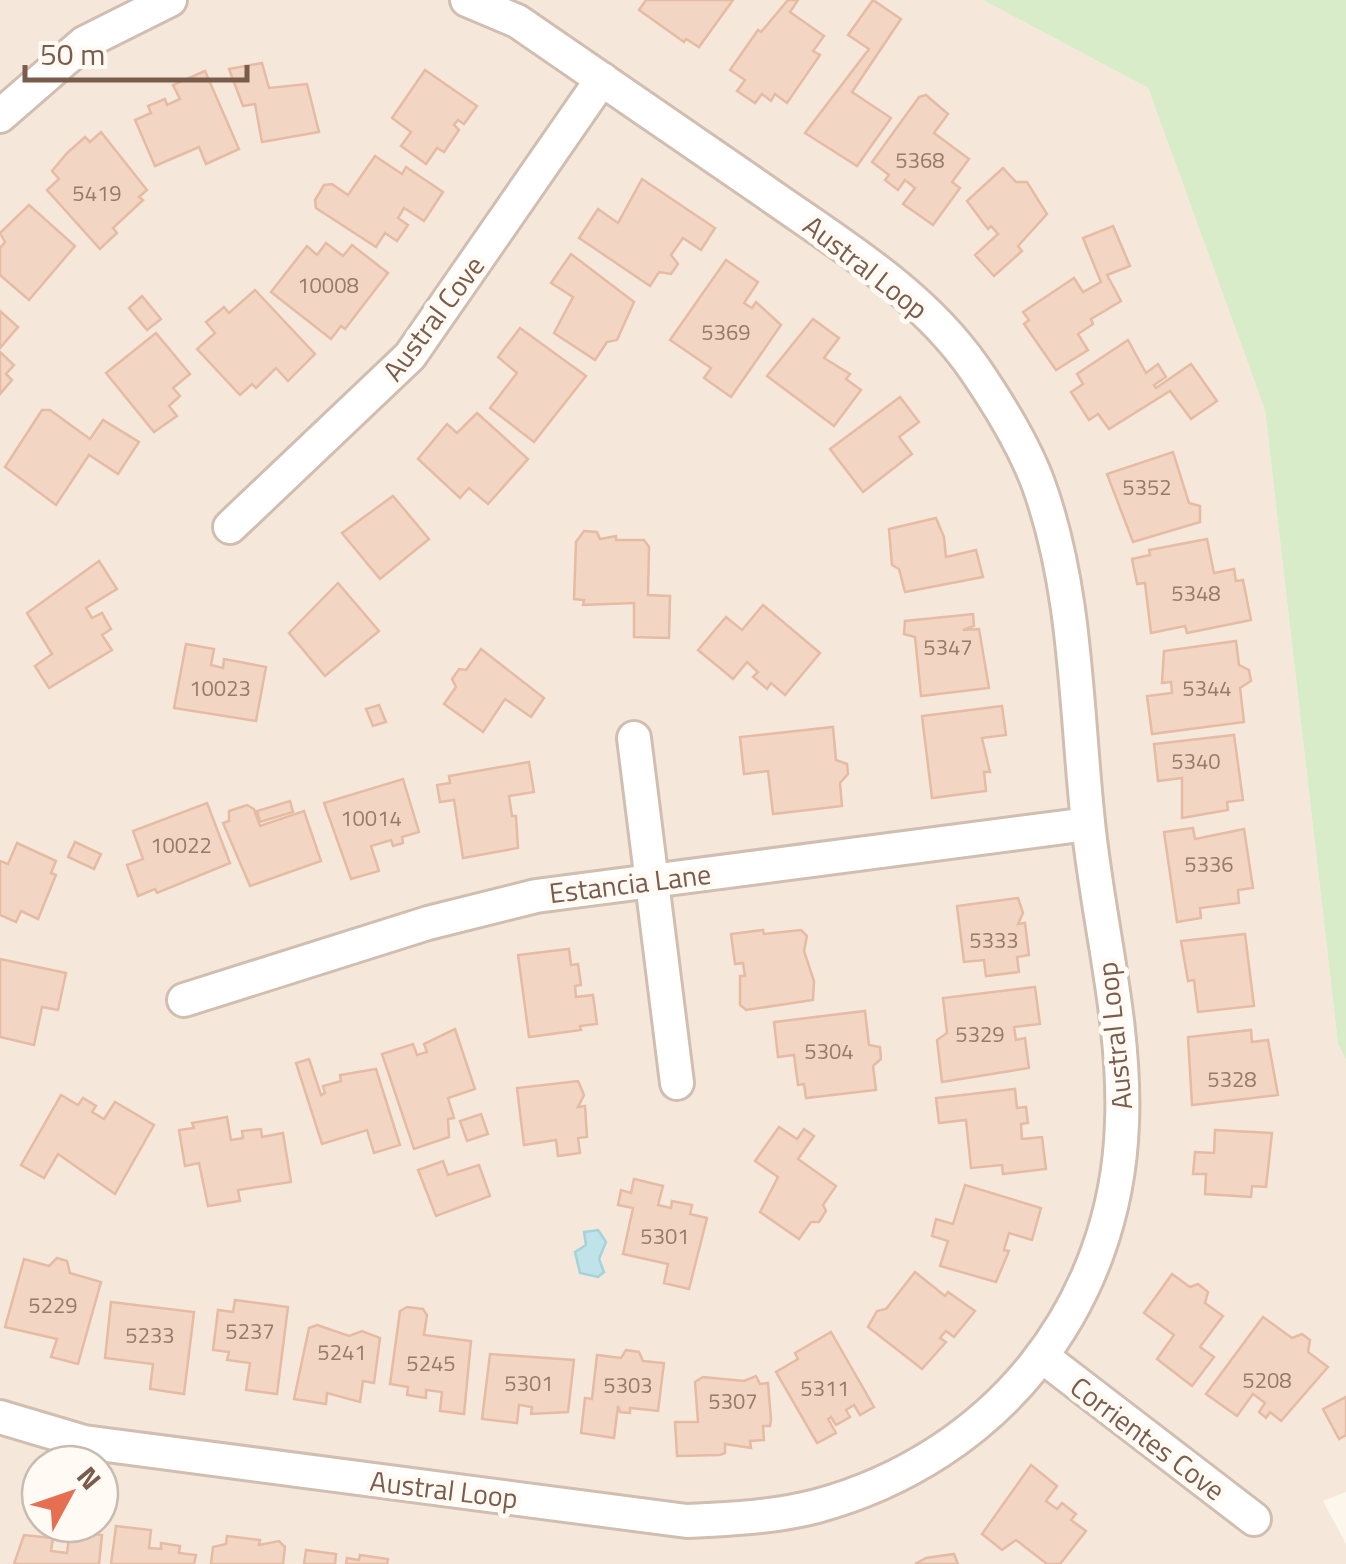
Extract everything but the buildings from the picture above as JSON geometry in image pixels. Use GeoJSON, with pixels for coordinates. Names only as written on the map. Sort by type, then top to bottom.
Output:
{"type":"FeatureCollection","features":[{"type":"Feature","properties":{"kind":"street"},"geometry":{"type":"LineString","coordinates":[[0,116],[84,44],[170,0]]}},
{"type":"Feature","properties":{"kind":"street","name":"Austral Loop"},"geometry":{"type":"LineString","coordinates":[[0,1417],[84,1442],[687,1520],[772,1516],[818,1506],[889,1480],[986,1415],[1043,1357],[1089,1281],[1109,1228],[1118,1178],[1122,1072],[1088,824],[1064,588],[1053,530],[1036,479],[973,366],[923,307],[854,254],[517,21],[468,0]]}},
{"type":"Feature","properties":{"kind":"street","name":"Austral Cove"},"geometry":{"type":"LineString","coordinates":[[230,527],[410,356],[602,79]]}},
{"type":"Feature","properties":{"kind":"street"},"geometry":{"type":"LineString","coordinates":[[634,738],[677,1083]]}},
{"type":"Feature","properties":{"kind":"street","name":"Estancia Lane"},"geometry":{"type":"LineString","coordinates":[[184,1000],[504,902],[1088,824]]}},
{"type":"Feature","properties":{"kind":"street","name":"Corrientes Cove"},"geometry":{"type":"LineString","coordinates":[[1043,1357],[1254,1519]]}},
{"type":"Feature","properties":{"kind":"shaded area"},"geometry":{"type":"Polygon","coordinates":[[[0,0],[983,0],[1148,88],[1265,410],[1338,1044],[1346,1060],[1346,1492],[1323,1501],[1346,1544],[1346,1564],[0,1564],[0,0]]]}},
{"type":"Feature","properties":{"kind":"green space"},"geometry":{"type":"Polygon","coordinates":[[[983,0],[1346,0],[1346,1060],[1338,1044],[1265,410],[1148,88],[983,0]]]}},
{"type":"Feature","properties":{"kind":"water"},"geometry":{"type":"Polygon","coordinates":[[[598,1230],[606,1242],[599,1259],[604,1272],[598,1277],[580,1273],[575,1252],[586,1245],[584,1232],[598,1230]]]}}]}
